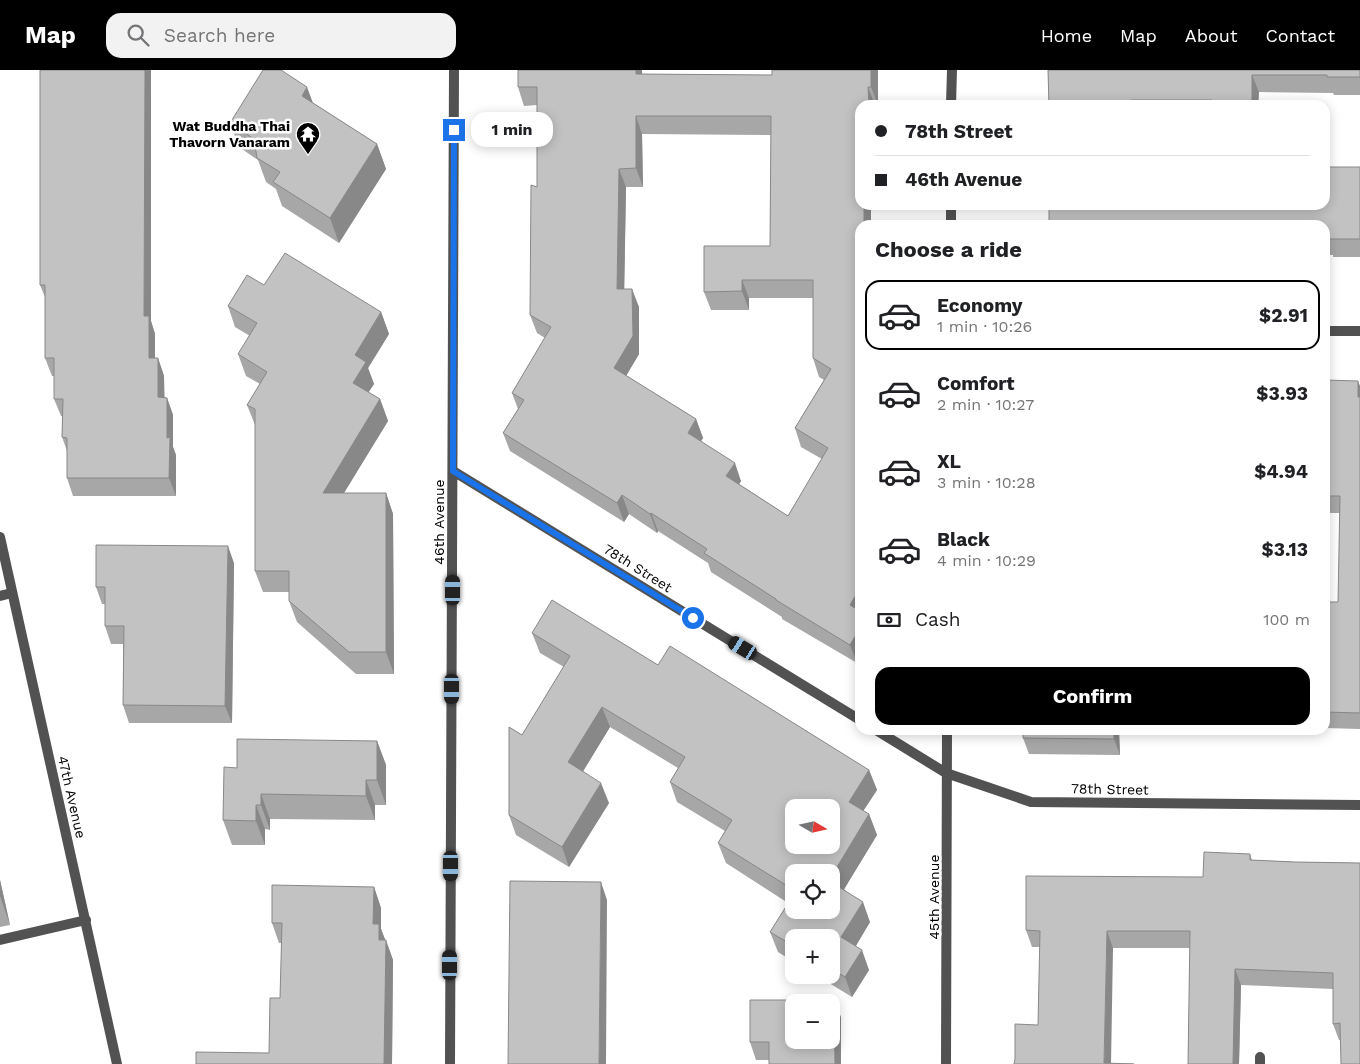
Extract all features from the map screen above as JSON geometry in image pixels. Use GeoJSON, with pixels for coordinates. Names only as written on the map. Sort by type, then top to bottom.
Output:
{"type":"FeatureCollection","features":[{"type":"Feature","properties":{"kind":"street","name":"46th Avenue"},"geometry":{"type":"LineString","coordinates":[[450,1064],[454,70]]}},
{"type":"Feature","properties":{"kind":"street"},"geometry":{"type":"LineString","coordinates":[[952,70],[952,100]]}},
{"type":"Feature","properties":{"kind":"street"},"geometry":{"type":"LineString","coordinates":[[1330,330],[1360,331]]}},
{"type":"Feature","properties":{"kind":"street","name":"78th Street"},"geometry":{"type":"LineString","coordinates":[[453,471],[855,717]]}},
{"type":"Feature","properties":{"kind":"street","name":"47th Avenue"},"geometry":{"type":"LineString","coordinates":[[0,537],[117,1064]]}},
{"type":"Feature","properties":{"kind":"street"},"geometry":{"type":"LineString","coordinates":[[0,596],[12,592]]}},
{"type":"Feature","properties":{"kind":"street","name":"78th Street"},"geometry":{"type":"LineString","coordinates":[[884,735],[946,773],[1030,802],[1360,805]]}},
{"type":"Feature","properties":{"kind":"street","name":"45th Avenue"},"geometry":{"type":"LineString","coordinates":[[946,1064],[947,735]]}},
{"type":"Feature","properties":{"kind":"street"},"geometry":{"type":"LineString","coordinates":[[0,940],[86,920]]}},
{"type":"Feature","properties":{"kind":"building"},"geometry":{"type":"Polygon","coordinates":[[[40,70],[145,70],[144,316],[149,316],[149,358],[158,358],[158,397],[167,398],[167,438],[170,437],[169,478],[67,478],[67,438],[62,437],[63,399],[54,399],[54,358],[45,358],[45,285],[40,285],[40,70]]]}},
{"type":"Feature","properties":{"kind":"building","name":"Wat Buddha Thai Thavorn Vanaram"},"geometry":{"type":"Polygon","coordinates":[[[263,70],[281,70],[307,87],[302,96],[377,144],[330,218],[273,182],[280,172],[257,158],[254,139],[230,123],[263,70]]]}},
{"type":"Feature","properties":{"kind":"building"},"geometry":{"type":"Polygon","coordinates":[[[518,70],[636,70],[636,74],[772,75],[772,70],[871,70],[871,87],[868,87],[869,100],[855,100],[855,210],[864,210],[864,220],[855,220],[855,596],[850,605],[855,608],[855,636],[850,645],[704,553],[707,549],[622,495],[617,503],[503,433],[524,400],[512,393],[551,327],[530,315],[531,185],[537,187],[537,87],[518,87],[518,70]],[[636,116],[636,168],[619,169],[617,289],[632,289],[633,336],[614,368],[696,419],[688,433],[735,463],[726,476],[788,516],[828,448],[795,428],[831,369],[813,358],[813,280],[742,280],[742,291],[704,292],[704,246],[770,246],[771,116],[636,116]]]}},
{"type":"Feature","properties":{"kind":"building"},"geometry":{"type":"Polygon","coordinates":[[[1048,70],[1360,70],[1360,77],[1252,75],[1252,100],[1049,100],[1048,70]]]}},
{"type":"Feature","properties":{"kind":"building"},"geometry":{"type":"Polygon","coordinates":[[[1330,167],[1360,167],[1360,239],[1330,239],[1330,220],[1049,220],[1049,210],[1330,210],[1330,167]]]}},
{"type":"Feature","properties":{"kind":"building"},"geometry":{"type":"Polygon","coordinates":[[[285,253],[381,312],[355,355],[366,362],[353,383],[380,399],[323,493],[386,493],[386,652],[349,652],[289,601],[289,571],[255,571],[255,409],[247,405],[267,372],[238,354],[257,323],[228,306],[247,275],[264,285],[285,253]]]}},
{"type":"Feature","properties":{"kind":"building"},"geometry":{"type":"Polygon","coordinates":[[[1330,380],[1358,381],[1358,397],[1360,397],[1360,713],[1330,712],[1330,602],[1338,602],[1340,496],[1330,496],[1330,380]]]}},
{"type":"Feature","properties":{"kind":"building"},"geometry":{"type":"Polygon","coordinates":[[[96,545],[228,546],[225,706],[123,705],[124,626],[105,626],[105,587],[96,587],[96,545]]]}},
{"type":"Feature","properties":{"kind":"building"},"geometry":{"type":"Polygon","coordinates":[[[552,600],[658,665],[670,646],[869,770],[849,802],[869,814],[839,864],[785,864],[785,884],[718,843],[732,820],[670,782],[685,757],[602,707],[568,762],[601,783],[562,847],[509,815],[509,727],[522,735],[570,656],[532,633],[552,600]]]}},
{"type":"Feature","properties":{"kind":"building"},"geometry":{"type":"Polygon","coordinates":[[[1023,735],[1114,735],[1114,739],[1023,738],[1023,735]]]}},
{"type":"Feature","properties":{"kind":"building"},"geometry":{"type":"Polygon","coordinates":[[[237,739],[377,741],[377,780],[366,780],[366,796],[261,794],[261,805],[256,805],[256,821],[223,820],[224,767],[237,768],[237,739]]]}},
{"type":"Feature","properties":{"kind":"building"},"geometry":{"type":"Polygon","coordinates":[[[1204,852],[1250,854],[1250,860],[1360,863],[1360,1064],[1341,1064],[1340,1023],[1333,1024],[1333,973],[1235,969],[1233,1064],[1188,1064],[1190,931],[1107,931],[1104,1063],[1134,1064],[1014,1064],[1015,1024],[1038,1025],[1040,931],[1026,930],[1026,876],[1203,877],[1204,852]]]}},
{"type":"Feature","properties":{"kind":"building"},"geometry":{"type":"Polygon","coordinates":[[[510,881],[601,882],[599,1064],[508,1064],[510,881]]]}},
{"type":"Feature","properties":{"kind":"building"},"geometry":{"type":"Polygon","coordinates":[[[272,885],[374,887],[373,924],[379,924],[379,940],[386,940],[384,1064],[196,1064],[196,1052],[269,1053],[270,998],[280,998],[282,923],[272,923],[272,885]]]}},
{"type":"Feature","properties":{"kind":"building"},"geometry":{"type":"Polygon","coordinates":[[[840,888],[863,902],[841,937],[862,950],[845,977],[840,974],[840,929],[785,929],[785,941],[770,932],[785,908],[785,919],[840,919],[840,888]]]}},
{"type":"Feature","properties":{"kind":"building"},"geometry":{"type":"Polygon","coordinates":[[[750,1000],[785,1000],[785,1049],[835,1049],[835,1064],[769,1064],[769,1042],[750,1042],[750,1000]]]}},
{"type":"Feature","properties":{"kind":"place","name":"Wat Buddha Thai Thavorn Vanaram"},"geometry":{"type":"Point","coordinates":[308,155]}},
{"type":"Feature","properties":{"kind":"route"},"geometry":{"type":"LineString","coordinates":[[454,130],[453,471],[693,618]]}}]}
